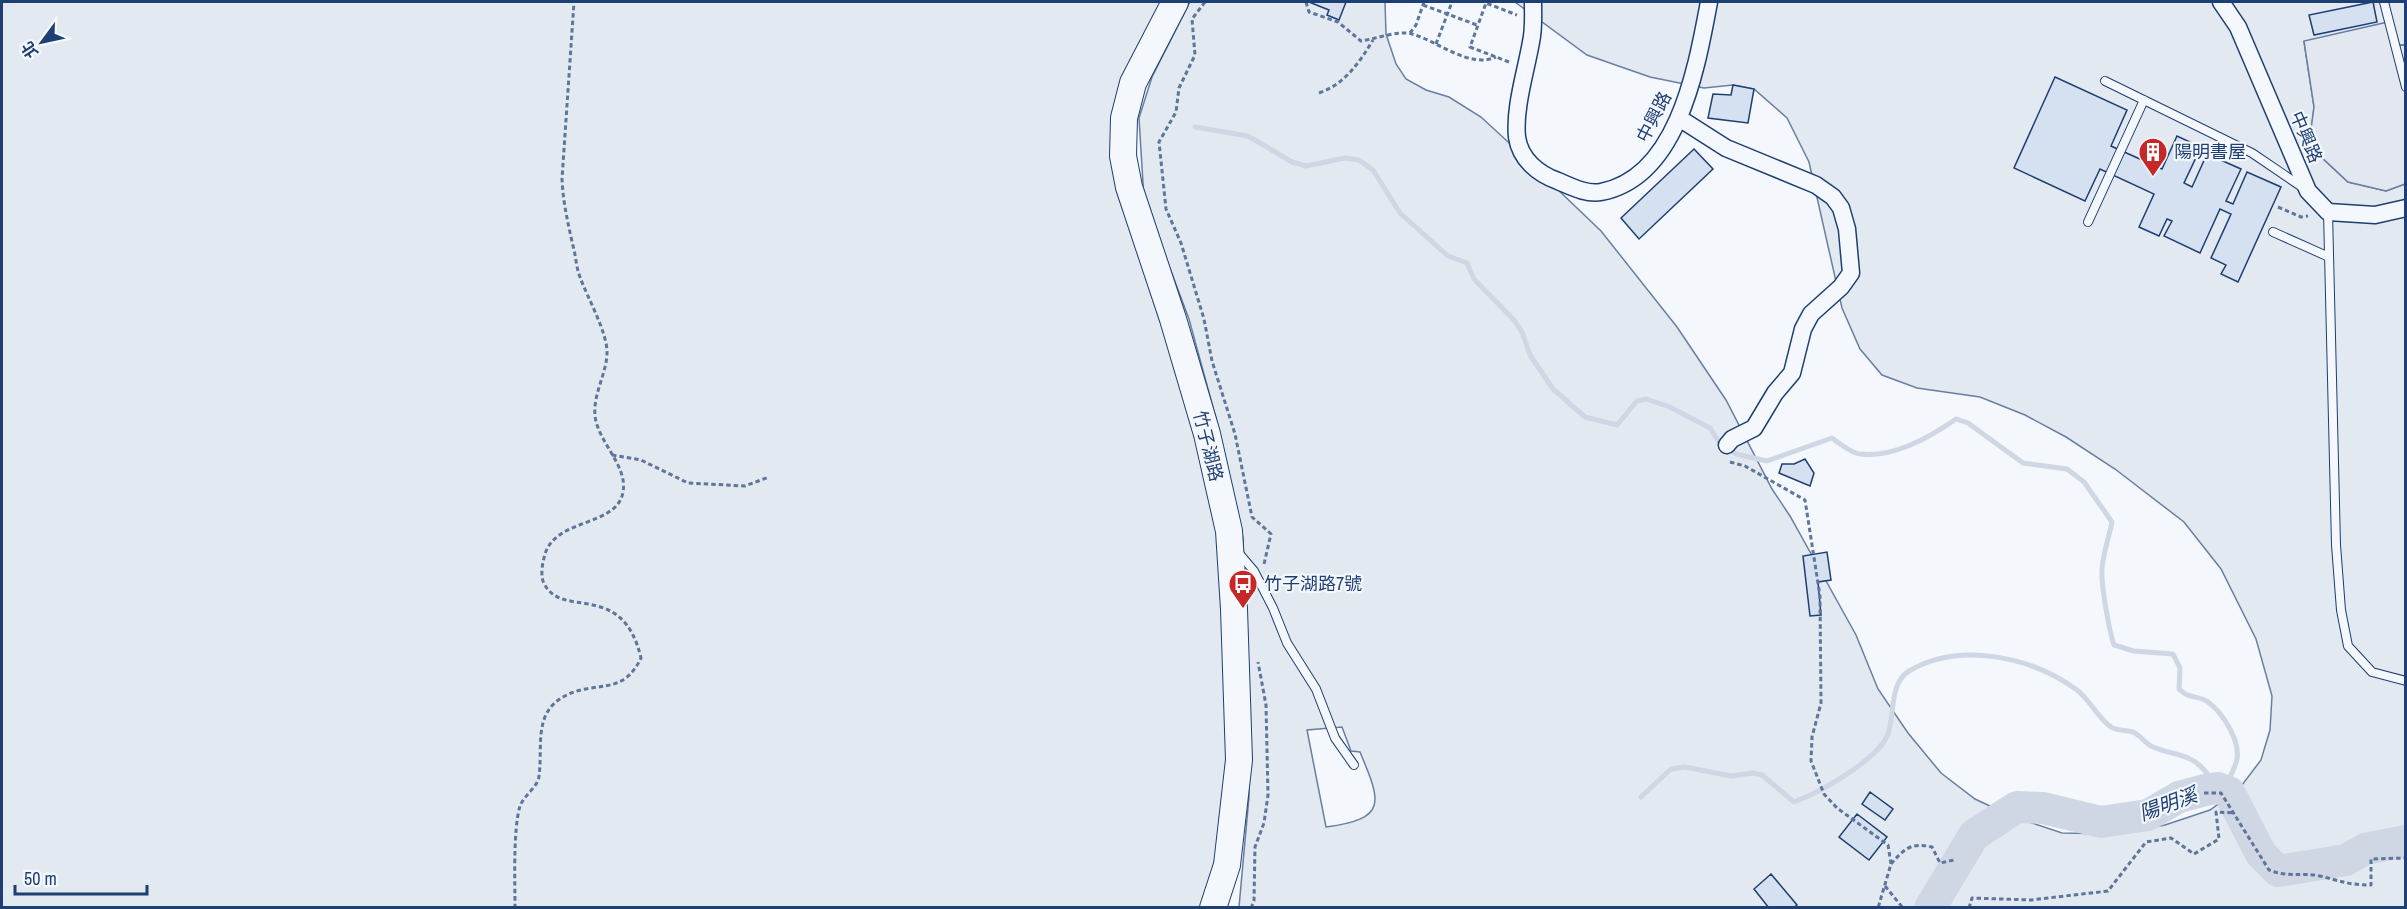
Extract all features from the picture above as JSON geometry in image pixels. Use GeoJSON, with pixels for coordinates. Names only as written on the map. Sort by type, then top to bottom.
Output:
{"type":"FeatureCollection","features":[{"type":"Feature","properties":{"kind":"main road","name":"竹子湖路"},"geometry":{"type":"LineString","coordinates":[[1175,2],[1133,83],[1124,118],[1123,156],[1129,187],[1173,319],[1207,434],[1229,541],[1234,609],[1239,760],[1227,865],[1213,908]]}},
{"type":"Feature","properties":{"kind":"street","name":"中興路"},"geometry":{"type":"LineString","coordinates":[[1533,2],[1532,41],[1525,68],[1517,138],[1526,161],[1545,176],[1583,190],[1600,193],[1624,184],[1640,174],[1657,155],[1679,117],[1695,71],[1709,2]]}},
{"type":"Feature","properties":{"kind":"street","name":"中興路"},"geometry":{"type":"LineString","coordinates":[[2221,2],[2238,27],[2318,202]]}},
{"type":"Feature","properties":{"kind":"street"},"geometry":{"type":"LineString","coordinates":[[1679,117],[1726,148],[1816,185],[1833,197],[1841,208],[1847,229],[1851,273],[1841,287],[1811,314],[1803,329],[1792,373],[1775,393],[1754,428],[1732,439],[1725,450]]}},
{"type":"Feature","properties":{"kind":"street"},"geometry":{"type":"LineString","coordinates":[[2318,202],[2375,215],[2406,208]]}},
{"type":"Feature","properties":{"kind":"lane"},"geometry":{"type":"LineString","coordinates":[[2384,2],[2406,87]]}},
{"type":"Feature","properties":{"kind":"lane"},"geometry":{"type":"LineString","coordinates":[[2105,81],[2253,153],[2318,202],[2329,257],[2336,545],[2341,610],[2348,646],[2372,672],[2406,681]]}},
{"type":"Feature","properties":{"kind":"lane"},"geometry":{"type":"LineString","coordinates":[[2088,222],[2144,100]]}},
{"type":"Feature","properties":{"kind":"lane"},"geometry":{"type":"LineString","coordinates":[[2273,232],[2329,257]]}},
{"type":"Feature","properties":{"kind":"lane"},"geometry":{"type":"LineString","coordinates":[[1229,541],[1254,571],[1273,608],[1287,643],[1316,689],[1335,738],[1354,765]]}},
{"type":"Feature","properties":{"kind":"path"},"geometry":{"type":"LineString","coordinates":[[515,908],[520,806],[539,779],[542,724],[548,710],[562,697],[574,692],[618,684],[633,674],[640,658],[630,628],[619,615],[597,605],[567,601],[553,596],[543,580],[546,548],[556,535],[589,522],[606,512],[614,506],[623,493],[622,477],[595,417],[597,389],[607,353],[593,305],[579,276],[563,206],[562,179],[574,2]]}},
{"type":"Feature","properties":{"kind":"path"},"geometry":{"type":"LineString","coordinates":[[1306,2],[1309,12],[1338,22],[1361,41],[1410,33],[1484,62],[1496,57],[1470,47],[1486,3],[1513,13]]}},
{"type":"Feature","properties":{"kind":"path"},"geometry":{"type":"LineString","coordinates":[[1436,45],[1452,2]]}},
{"type":"Feature","properties":{"kind":"path"},"geometry":{"type":"LineString","coordinates":[[1410,33],[1416,25],[1423,3],[1478,25]]}},
{"type":"Feature","properties":{"kind":"path"},"geometry":{"type":"LineString","coordinates":[[1319,93],[1336,87],[1360,62],[1372,40]]}},
{"type":"Feature","properties":{"kind":"path"},"geometry":{"type":"LineString","coordinates":[[2278,207],[2301,217],[2309,216],[2318,202]]}},
{"type":"Feature","properties":{"kind":"path"},"geometry":{"type":"LineString","coordinates":[[1725,450],[1730,463],[1746,466],[1805,500],[1811,549],[1821,596],[1821,703],[1812,737],[1811,761],[1824,794],[1837,808],[1888,845],[1891,864],[1878,908]]}},
{"type":"Feature","properties":{"kind":"path"},"geometry":{"type":"LineString","coordinates":[[612,455],[641,460],[688,483],[745,486],[769,477]]}},
{"type":"Feature","properties":{"kind":"path"},"geometry":{"type":"LineString","coordinates":[[2204,793],[2221,793],[2269,870],[2283,876],[2318,876],[2345,885],[2371,885],[2371,859],[2406,858]]}},
{"type":"Feature","properties":{"kind":"path"},"geometry":{"type":"LineString","coordinates":[[1970,908],[1972,898],[2031,900],[2108,891],[2146,842],[2172,838],[2194,854],[2219,838],[2216,812],[2235,813]]}},
{"type":"Feature","properties":{"kind":"path"},"geometry":{"type":"LineString","coordinates":[[1891,864],[1908,846],[1921,844],[1932,847],[1940,863],[1954,860]]}},
{"type":"Feature","properties":{"kind":"path"},"geometry":{"type":"LineString","coordinates":[[1885,885],[1904,908]]}},
{"type":"Feature","properties":{"kind":"path"},"geometry":{"type":"LineString","coordinates":[[1251,908],[1254,901]]}},
{"type":"Feature","properties":{"kind":"shaded area"},"geometry":{"type":"Polygon","coordinates":[[[2,2],[1165,2],[1119,100],[1199,436],[1218,530],[1230,724],[1222,835],[1202,907],[2,908],[2,2]]]}},
{"type":"Feature","properties":{"kind":"shaded area"},"geometry":{"type":"Polygon","coordinates":[[[1190,2],[1385,2],[1386,34],[1396,64],[1406,79],[1426,90],[1449,97],[1481,117],[1601,231],[1677,327],[1726,400],[1772,489],[1790,516],[1856,635],[1878,689],[1908,733],[1941,773],[1975,799],[2011,816],[2062,833],[2117,834],[2165,825],[2210,810],[2239,789],[2261,760],[2270,730],[2272,696],[2256,639],[2221,569],[2184,522],[2115,469],[2066,437],[2025,415],[1980,397],[1917,388],[1882,375],[1860,349],[1842,308],[1809,162],[1787,118],[1754,89],[1733,85],[1704,88],[1650,77],[1587,55],[1515,2],[2405,2],[2405,45],[2304,42],[2314,107],[2309,151],[2320,156],[2348,182],[2386,191],[2405,184],[2405,907],[1239,907],[1249,797],[1250,745],[1243,538],[1220,433],[1189,319],[1144,199],[1139,118],[1152,77],[1190,2]],[[1342,727],[1307,730],[1326,827],[1360,819],[1370,813],[1374,805],[1375,796],[1372,784],[1360,752],[1351,751],[1342,727]]]}},
{"type":"Feature","properties":{"kind":"shaded area"},"geometry":{"type":"Polygon","coordinates":[[[2388,22],[2393,46],[2405,45],[2405,184],[2386,191],[2348,182],[2320,156],[2308,151],[2314,107],[2304,41],[2388,22]]]}},
{"type":"Feature","properties":{"kind":"building"},"geometry":{"type":"Polygon","coordinates":[[[1309,2],[1346,2],[1339,20],[1327,15],[1329,10],[1309,2]]]}},
{"type":"Feature","properties":{"kind":"building"},"geometry":{"type":"Polygon","coordinates":[[[2373,2],[2377,22],[2314,35],[2309,15],[2373,2]]]}},
{"type":"Feature","properties":{"kind":"building","name":"陽明書屋"},"geometry":{"type":"Polygon","coordinates":[[[2055,77],[2127,110],[2111,146],[2162,169],[2177,136],[2201,147],[2184,183],[2192,187],[2207,154],[2241,169],[2226,201],[2233,204],[2247,172],[2281,187],[2238,282],[2221,274],[2226,265],[2211,258],[2231,214],[2220,209],[2200,253],[2164,236],[2172,221],[2167,219],[2159,236],[2139,227],[2154,194],[2100,169],[2085,201],[2014,168],[2055,77]]]}},
{"type":"Feature","properties":{"kind":"building"},"geometry":{"type":"Polygon","coordinates":[[[1733,85],[1754,89],[1748,123],[1708,118],[1713,94],[1731,95],[1733,85]]]}},
{"type":"Feature","properties":{"kind":"building"},"geometry":{"type":"Polygon","coordinates":[[[1694,149],[1713,169],[1639,239],[1621,218],[1694,149]]]}},
{"type":"Feature","properties":{"kind":"building"},"geometry":{"type":"Polygon","coordinates":[[[1805,459],[1814,473],[1810,486],[1779,473],[1782,464],[1794,464],[1805,459]]]}},
{"type":"Feature","properties":{"kind":"building"},"geometry":{"type":"Polygon","coordinates":[[[1827,552],[1831,580],[1818,582],[1821,615],[1810,616],[1803,556],[1827,552]]]}},
{"type":"Feature","properties":{"kind":"building"},"geometry":{"type":"Polygon","coordinates":[[[1870,792],[1893,809],[1885,820],[1862,804],[1870,792]]]}},
{"type":"Feature","properties":{"kind":"building"},"geometry":{"type":"Polygon","coordinates":[[[1857,814],[1887,837],[1869,860],[1839,837],[1857,814]]]}},
{"type":"Feature","properties":{"kind":"building"},"geometry":{"type":"Polygon","coordinates":[[[1771,874],[1797,905],[1793,908],[1769,908],[1754,889],[1771,874]]]}},
{"type":"Feature","properties":{"kind":"waterway"},"geometry":{"type":"LineString","coordinates":[[1195,127],[1248,136],[1292,162],[1306,166],[1345,158],[1359,160],[1373,170],[1400,213],[1448,256],[1467,263],[1474,279],[1514,320],[1522,332],[1530,355],[1553,389],[1585,417],[1617,425],[1637,401],[1646,399],[1670,407],[1710,428],[1719,442],[1736,454],[1767,461],[1832,438],[1856,453],[1886,453],[1911,445],[1956,419],[1968,423],[2023,463],[2067,469],[2084,482],[2112,522],[2102,576],[2114,645],[2134,651],[2173,654],[2180,668],[2179,689],[2187,695],[2205,700],[2219,713],[2233,736],[2237,752],[2236,763],[2224,790]]}},
{"type":"Feature","properties":{"kind":"waterway"},"geometry":{"type":"LineString","coordinates":[[1641,797],[1671,769],[1685,767],[1731,776],[1753,773],[1762,775],[1794,802],[1805,798],[1860,765],[1882,744],[1890,726],[1895,691],[1903,676],[1929,662],[1973,655],[2018,662],[2059,678],[2082,694],[2111,727],[2133,732],[2151,746],[2194,761],[2218,788]]}},
{"type":"Feature","properties":{"kind":"waterway","name":"陽明溪"},"geometry":{"type":"LineString","coordinates":[[1930,908],[1974,835],[2017,807],[2043,808],[2101,822],[2148,815],[2179,797],[2218,788],[2229,792],[2261,854],[2278,871],[2346,860],[2365,849],[2406,841]]}},
{"type":"Feature","properties":{"kind":"place","name":"陽明書屋"},"geometry":{"type":"Point","coordinates":[2153,178]}},
{"type":"Feature","properties":{"kind":"place","name":"竹子湖路7號"},"geometry":{"type":"Point","coordinates":[1243,610]}}]}
